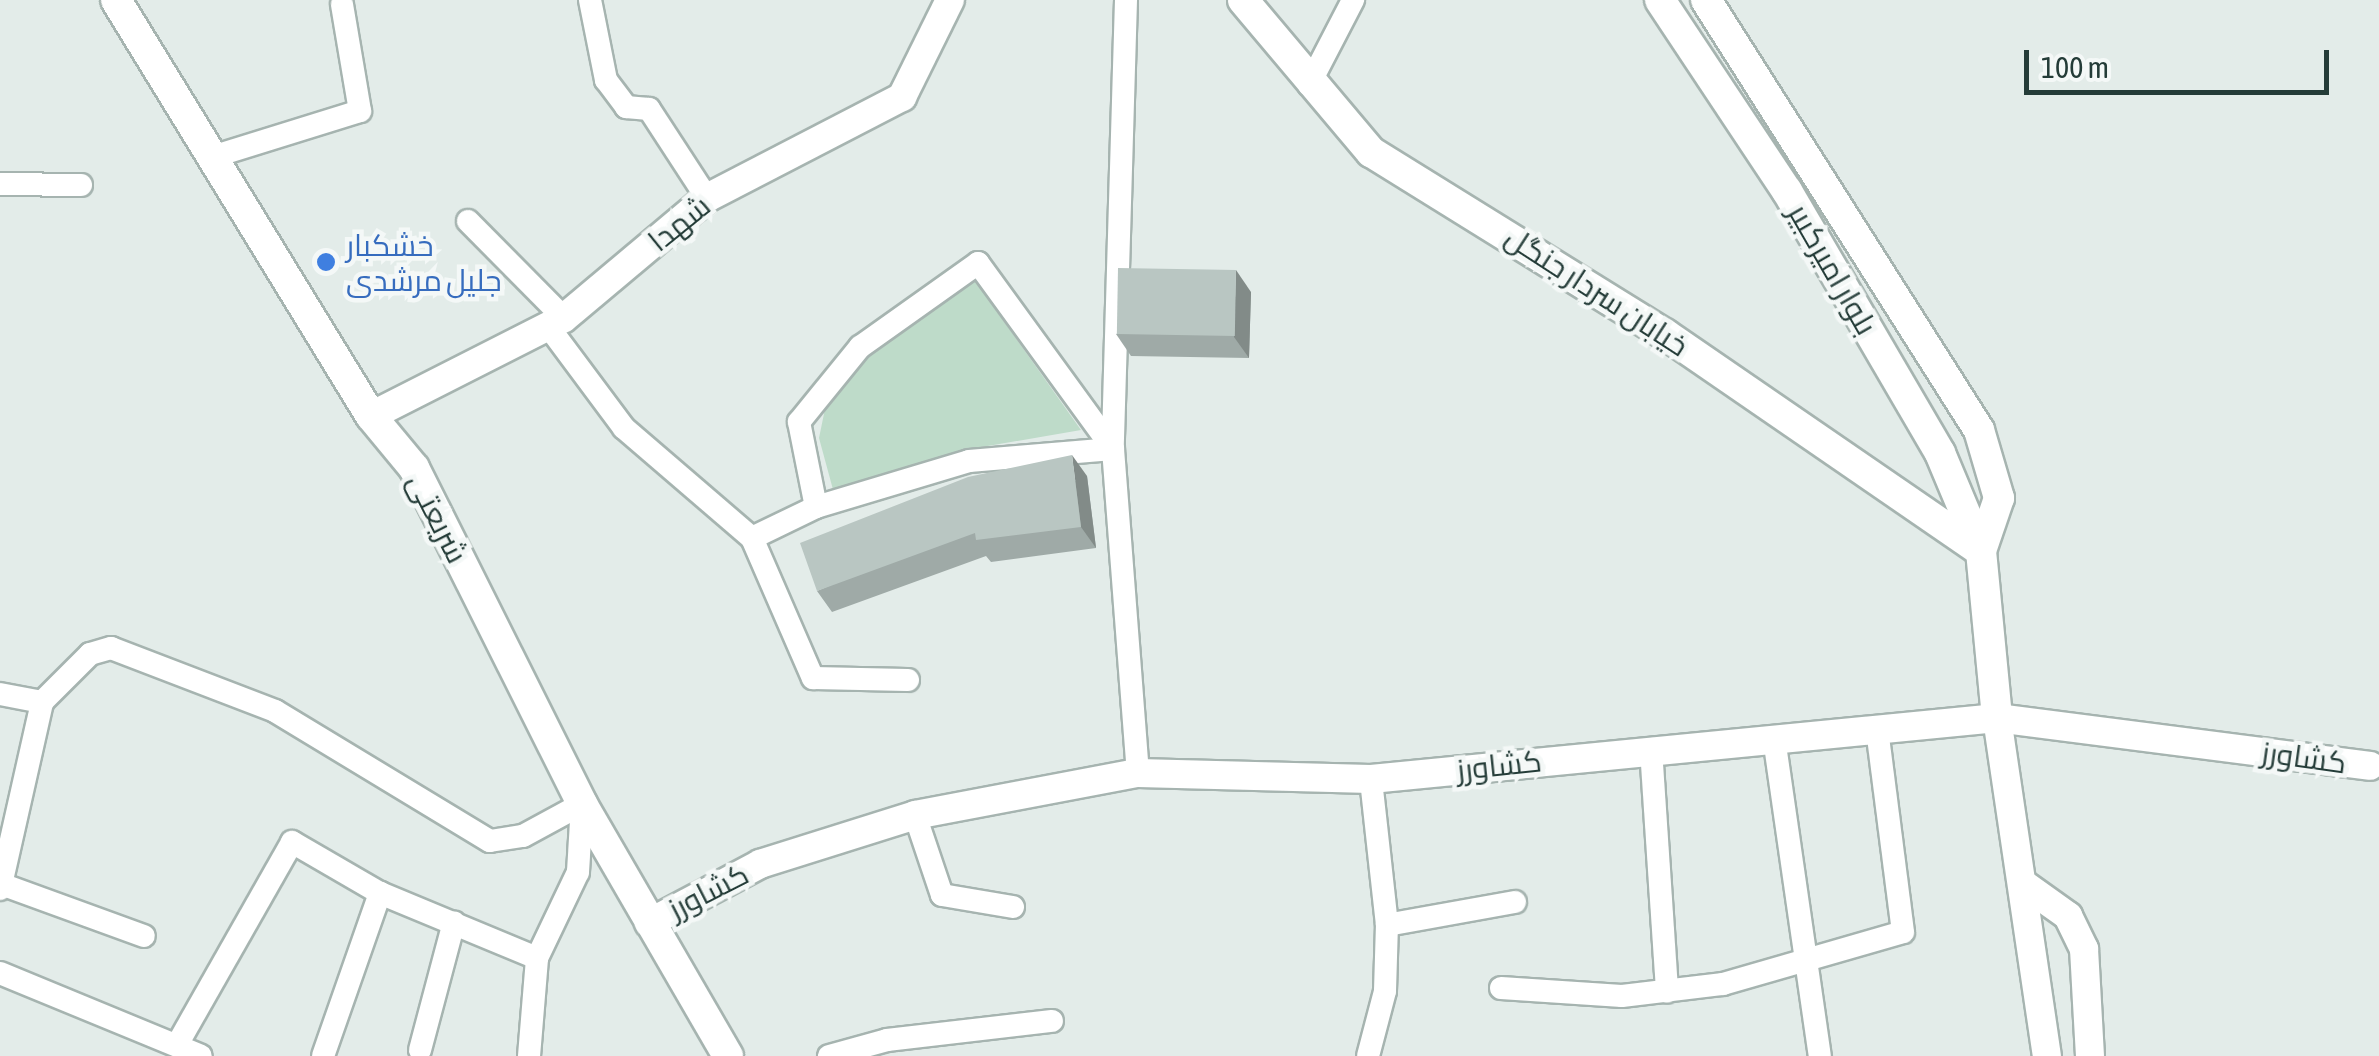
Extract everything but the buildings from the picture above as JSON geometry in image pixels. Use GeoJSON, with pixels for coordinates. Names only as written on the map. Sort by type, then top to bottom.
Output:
{"type":"FeatureCollection","features":[{"type":"Feature","properties":{"kind":"main road","name":"شریعتی"},"geometry":{"type":"LineString","coordinates":[[116,0],[371,416],[414,468],[582,804],[728,1056]]}},
{"type":"Feature","properties":{"kind":"main road","name":"خیابان سردار جنگل"},"geometry":{"type":"LineString","coordinates":[[1242,0],[1310,85],[1372,152],[1665,334],[1982,551]]}},
{"type":"Feature","properties":{"kind":"main road","name":"بلوار امیرکبیر"},"geometry":{"type":"LineString","coordinates":[[1660,0],[1787,190],[1921,420],[1982,551],[1997,718]]}},
{"type":"Feature","properties":{"kind":"main road","name":"بلوار امیرکبیر"},"geometry":{"type":"LineString","coordinates":[[1706,0],[1979,430],[1999,498],[1982,551]]}},
{"type":"Feature","properties":{"kind":"street"},"geometry":{"type":"LineString","coordinates":[[590,0],[606,80],[626,107],[649,109],[707,198]]}},
{"type":"Feature","properties":{"kind":"street","name":"شهدا"},"geometry":{"type":"LineString","coordinates":[[371,416],[556,322],[707,198],[902,97],[950,0]]}},
{"type":"Feature","properties":{"kind":"street"},"geometry":{"type":"LineString","coordinates":[[1126,0],[1114,450],[1138,773]]}},
{"type":"Feature","properties":{"kind":"street"},"geometry":{"type":"LineString","coordinates":[[1310,85],[1353,0]]}},
{"type":"Feature","properties":{"kind":"street"},"geometry":{"type":"LineString","coordinates":[[212,157],[360,111],[342,4]]}},
{"type":"Feature","properties":{"kind":"street"},"geometry":{"type":"LineString","coordinates":[[0,184],[80,185]]}},
{"type":"Feature","properties":{"kind":"street"},"geometry":{"type":"LineString","coordinates":[[468,221],[556,322],[624,428],[752,538],[813,678],[908,680]]}},
{"type":"Feature","properties":{"kind":"street"},"geometry":{"type":"LineString","coordinates":[[816,507],[799,422],[860,347],[978,263],[1114,450]]}},
{"type":"Feature","properties":{"kind":"street"},"geometry":{"type":"LineString","coordinates":[[752,538],[816,507],[968,461],[1114,450]]}},
{"type":"Feature","properties":{"kind":"street"},"geometry":{"type":"LineString","coordinates":[[144,936],[0,887],[42,702],[90,654],[112,648],[275,711],[490,841],[523,836],[582,804]]}},
{"type":"Feature","properties":{"kind":"street"},"geometry":{"type":"LineString","coordinates":[[0,694],[42,702]]}},
{"type":"Feature","properties":{"kind":"street"},"geometry":{"type":"LineString","coordinates":[[1997,718],[2026,886],[2047,1056]]}},
{"type":"Feature","properties":{"kind":"street","name":"کشاورز"},"geometry":{"type":"LineString","coordinates":[[649,923],[760,864],[915,816],[1138,773],[1371,779],[1997,718],[2370,766]]}},
{"type":"Feature","properties":{"kind":"street"},"geometry":{"type":"LineString","coordinates":[[1501,988],[1667,990],[1811,964],[1903,932],[1877,729]]}},
{"type":"Feature","properties":{"kind":"street"},"geometry":{"type":"LineString","coordinates":[[1774,738],[1811,964],[1820,1056]]}},
{"type":"Feature","properties":{"kind":"street"},"geometry":{"type":"LineString","coordinates":[[1651,749],[1667,990]]}},
{"type":"Feature","properties":{"kind":"street"},"geometry":{"type":"LineString","coordinates":[[1368,1056],[1388,926],[1371,779]]}},
{"type":"Feature","properties":{"kind":"street"},"geometry":{"type":"LineString","coordinates":[[529,1056],[538,958],[578,872],[582,804]]}},
{"type":"Feature","properties":{"kind":"street"},"geometry":{"type":"LineString","coordinates":[[915,816],[942,895],[1013,907]]}},
{"type":"Feature","properties":{"kind":"street"},"geometry":{"type":"LineString","coordinates":[[178,1043],[287,844],[380,892],[538,958]]}},
{"type":"Feature","properties":{"kind":"street"},"geometry":{"type":"LineString","coordinates":[[2026,886],[2068,916],[2084,950],[2090,1056]]}},
{"type":"Feature","properties":{"kind":"street"},"geometry":{"type":"LineString","coordinates":[[323,1056],[380,892]]}},
{"type":"Feature","properties":{"kind":"street"},"geometry":{"type":"LineString","coordinates":[[1388,926],[1516,902]]}},
{"type":"Feature","properties":{"kind":"street"},"geometry":{"type":"LineString","coordinates":[[420,1050],[454,922]]}},
{"type":"Feature","properties":{"kind":"street"},"geometry":{"type":"LineString","coordinates":[[0,973],[178,1043],[201,1056]]}},
{"type":"Feature","properties":{"kind":"street"},"geometry":{"type":"LineString","coordinates":[[829,1056],[887,1040],[1052,1021]]}},
{"type":"Feature","properties":{"kind":"green space"},"geometry":{"type":"Polygon","coordinates":[[[971,275],[1081,430],[959,451],[835,497],[819,438],[826,404],[850,368],[971,275]]]}},
{"type":"Feature","properties":{"kind":"place","name":"خشکبار جلیل مرشدی"},"geometry":{"type":"Point","coordinates":[326,262]}}]}
